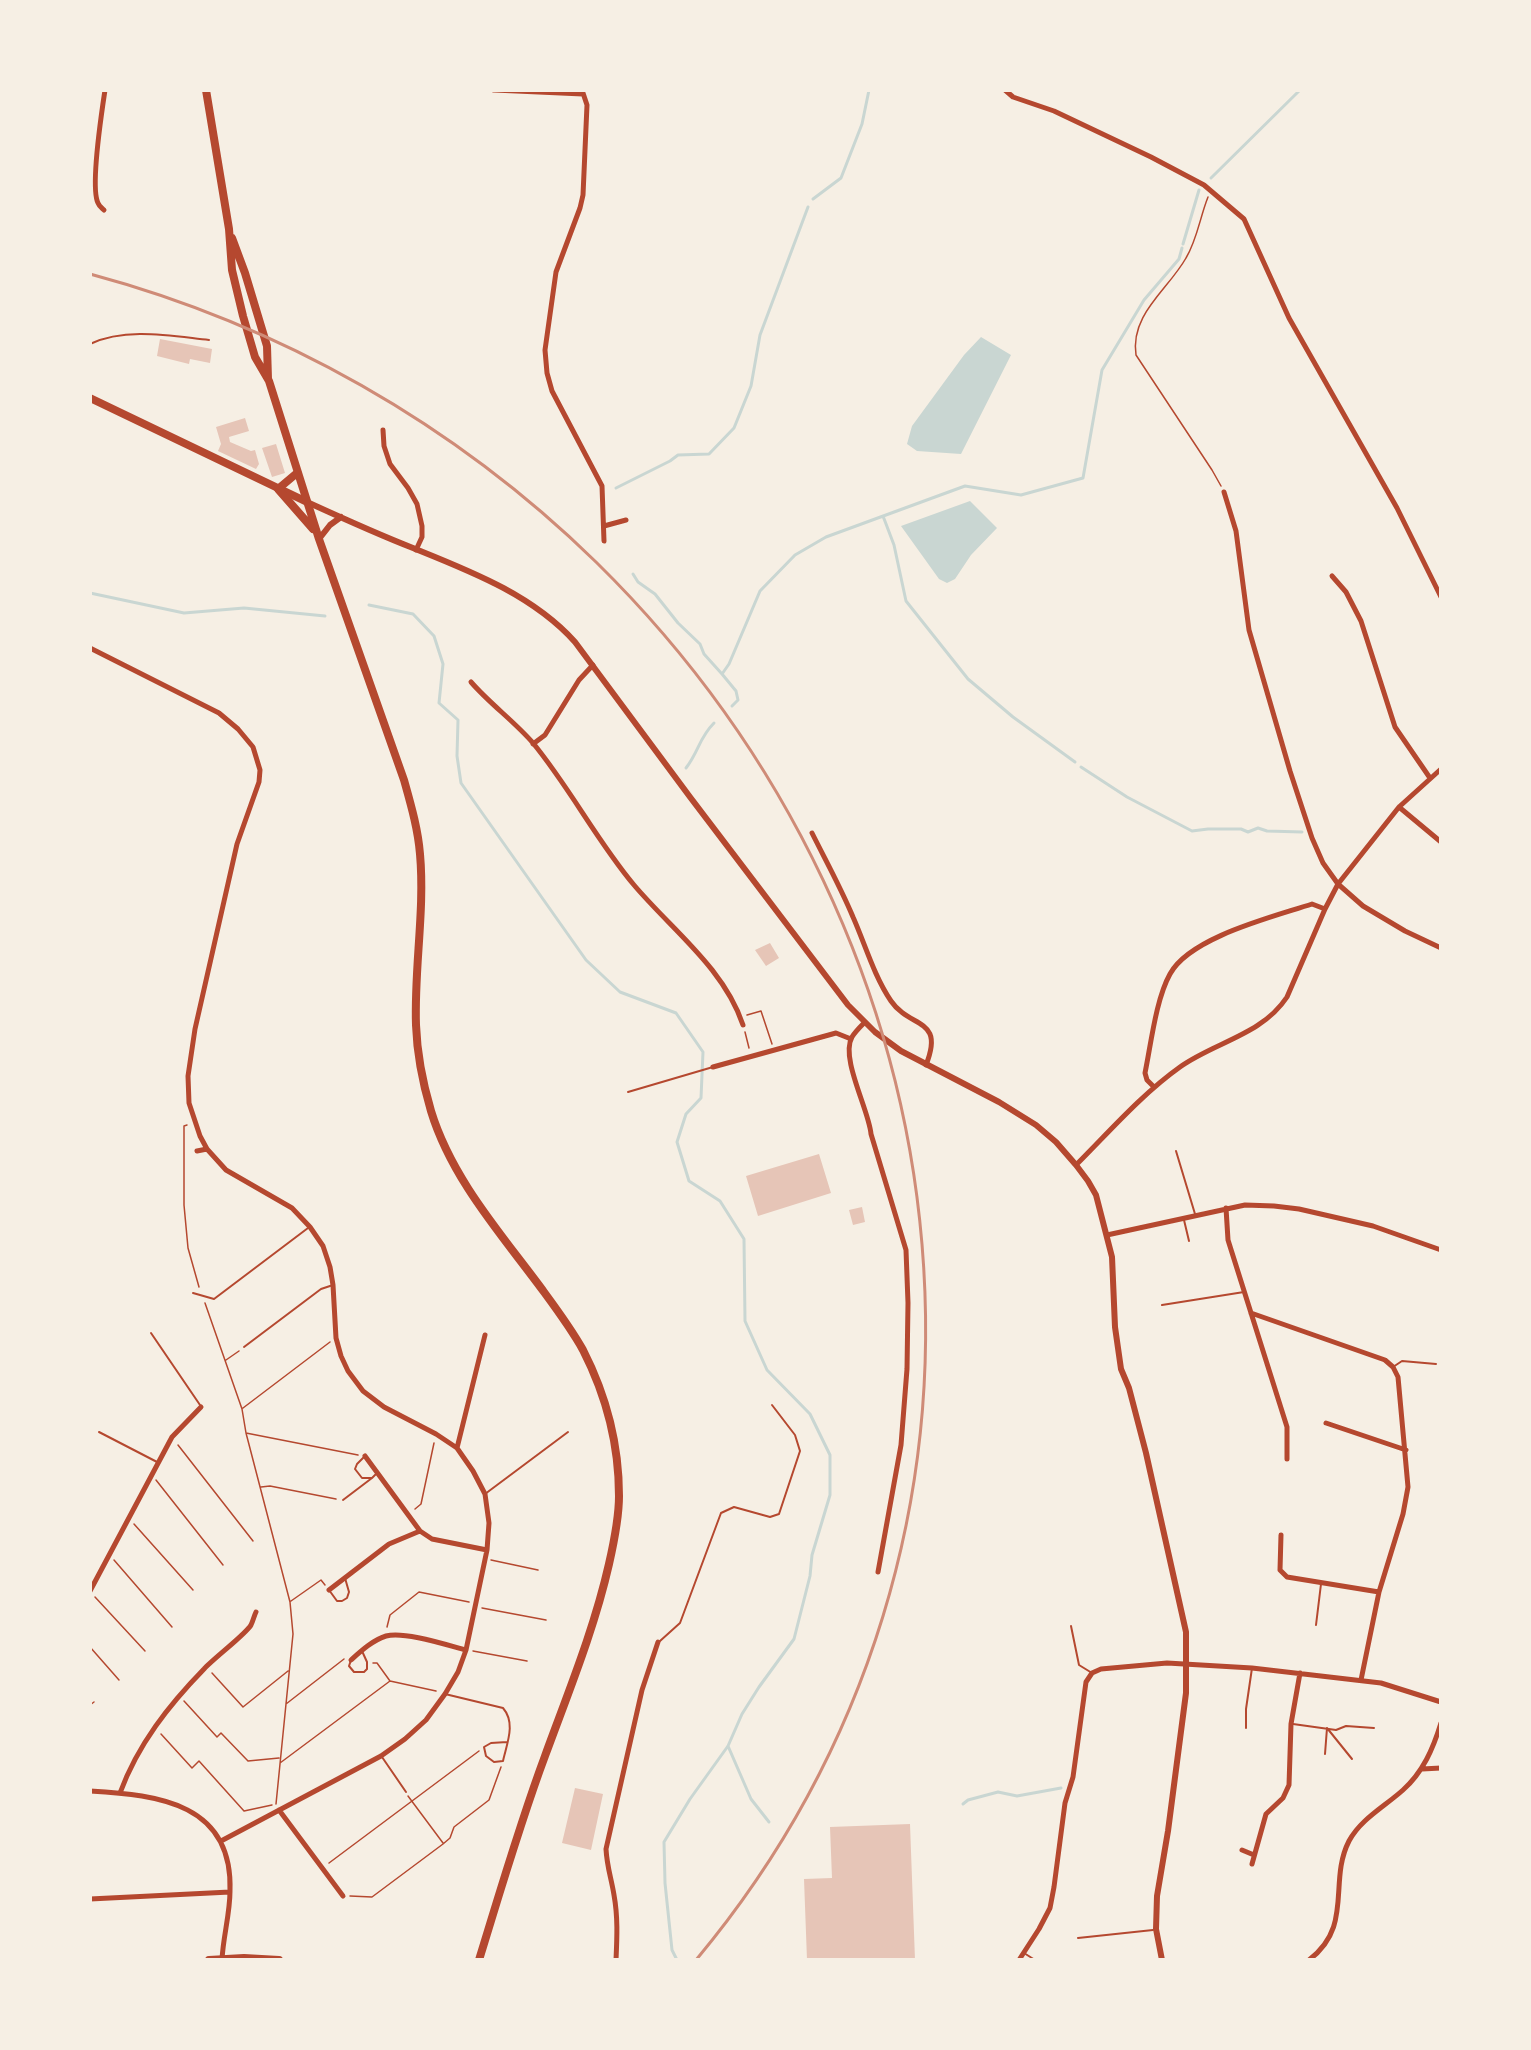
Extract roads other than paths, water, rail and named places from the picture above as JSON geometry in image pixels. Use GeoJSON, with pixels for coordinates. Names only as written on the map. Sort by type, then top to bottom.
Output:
{"type":"FeatureCollection","features":[{"type":"Feature","properties":{"kind":"main road"},"geometry":{"type":"LineString","coordinates":[[206,90],[229,229],[232,270],[243,316],[255,357],[268,381],[318,537],[404,780],[416,822],[421,874],[416,1025],[421,1071],[431,1112],[446,1150],[467,1188],[565,1320],[582,1349],[605,1402],[618,1469],[619,1498],[616,1529],[603,1590],[579,1664],[543,1759],[479,1960]]}},
{"type":"Feature","properties":{"kind":"main road"},"geometry":{"type":"LineString","coordinates":[[229,229],[267,346],[268,381]]}},
{"type":"Feature","properties":{"kind":"main road"},"geometry":{"type":"LineString","coordinates":[[90,398],[307,502]]}},
{"type":"Feature","properties":{"kind":"main road"},"geometry":{"type":"LineString","coordinates":[[278,489],[297,473]]}},
{"type":"Feature","properties":{"kind":"main road"},"geometry":{"type":"LineString","coordinates":[[278,489],[296,507],[318,537]]}},
{"type":"Feature","properties":{"kind":"main road"},"geometry":{"type":"LineString","coordinates":[[209,1960],[279,1960]]}},
{"type":"Feature","properties":{"kind":"street"},"geometry":{"type":"LineString","coordinates":[[104,210],[97,201],[96,167],[100,117],[105,90]]}},
{"type":"Feature","properties":{"kind":"street"},"geometry":{"type":"LineString","coordinates":[[494,90],[583,92],[588,105],[583,195],[556,272],[545,350],[547,373],[552,391],[602,486],[604,541]]}},
{"type":"Feature","properties":{"kind":"street"},"geometry":{"type":"LineString","coordinates":[[1005,90],[1013,98],[1054,111],[1151,157],[1211,190],[1244,219],[1289,318],[1380,477],[1441,597]]}},
{"type":"Feature","properties":{"kind":"street"},"geometry":{"type":"LineString","coordinates":[[383,430],[384,446],[390,464],[417,504],[422,537],[416,550]]}},
{"type":"Feature","properties":{"kind":"street"},"geometry":{"type":"LineString","coordinates":[[1224,492],[1236,531],[1249,630],[1312,838],[1323,863],[1338,884],[1363,906],[1405,931],[1441,948]]}},
{"type":"Feature","properties":{"kind":"street"},"geometry":{"type":"LineString","coordinates":[[307,502],[484,578],[541,610],[567,632],[690,797],[864,1023],[884,1039],[926,1065],[999,1102],[1036,1125],[1056,1142],[1088,1181],[1096,1195],[1112,1257],[1115,1327],[1119,1358],[1146,1453],[1186,1632],[1186,1693],[1157,1896],[1156,1929],[1162,1960]]}},
{"type":"Feature","properties":{"kind":"street"},"geometry":{"type":"LineString","coordinates":[[318,537],[341,517]]}},
{"type":"Feature","properties":{"kind":"street"},"geometry":{"type":"LineString","coordinates":[[604,526],[626,520]]}},
{"type":"Feature","properties":{"kind":"street"},"geometry":{"type":"LineString","coordinates":[[1332,576],[1346,592],[1361,621],[1395,727],[1430,778]]}},
{"type":"Feature","properties":{"kind":"street"},"geometry":{"type":"LineString","coordinates":[[90,648],[219,713],[238,729],[253,747],[260,770],[259,782],[237,844],[195,1029],[188,1076],[189,1103],[207,1149],[226,1170],[292,1208],[310,1227],[322,1246],[330,1267],[336,1338],[348,1371],[363,1390],[384,1407],[436,1434],[457,1448],[485,1494],[489,1523],[487,1550],[466,1650],[458,1672],[426,1720],[381,1756],[221,1841]]}},
{"type":"Feature","properties":{"kind":"street"},"geometry":{"type":"LineString","coordinates":[[533,744],[549,730],[579,680],[593,665]]}},
{"type":"Feature","properties":{"kind":"street"},"geometry":{"type":"LineString","coordinates":[[471,682],[533,744],[631,881],[701,956],[730,994],[743,1025]]}},
{"type":"Feature","properties":{"kind":"street"},"geometry":{"type":"LineString","coordinates":[[1076,1165],[1154,1087],[1182,1065],[1263,1023],[1280,1008],[1338,884],[1399,807],[1441,769]]}},
{"type":"Feature","properties":{"kind":"street"},"geometry":{"type":"LineString","coordinates":[[1399,807],[1441,842]]}},
{"type":"Feature","properties":{"kind":"street"},"geometry":{"type":"LineString","coordinates":[[812,833],[892,1003],[927,1028],[932,1050],[926,1065]]}},
{"type":"Feature","properties":{"kind":"street"},"geometry":{"type":"LineString","coordinates":[[1154,1087],[1145,1072],[1161,997],[1169,975],[1181,960],[1223,934],[1312,904],[1325,909]]}},
{"type":"Feature","properties":{"kind":"street"},"geometry":{"type":"LineString","coordinates":[[864,1023],[851,1039],[849,1054],[906,1250],[907,1369],[902,1445],[878,1572]]}},
{"type":"Feature","properties":{"kind":"street"},"geometry":{"type":"LineString","coordinates":[[713,1067],[836,1032],[851,1039]]}},
{"type":"Feature","properties":{"kind":"street"},"geometry":{"type":"LineString","coordinates":[[197,1150],[207,1149]]}},
{"type":"Feature","properties":{"kind":"street"},"geometry":{"type":"LineString","coordinates":[[1107,1235],[1245,1205],[1299,1209],[1372,1226],[1441,1250]]}},
{"type":"Feature","properties":{"kind":"street"},"geometry":{"type":"LineString","coordinates":[[1226,1208],[1228,1240],[1287,1427],[1287,1459]]}},
{"type":"Feature","properties":{"kind":"street"},"geometry":{"type":"LineString","coordinates":[[1251,1313],[1385,1360],[1393,1367],[1398,1377],[1408,1487],[1403,1514],[1379,1592],[1361,1680]]}},
{"type":"Feature","properties":{"kind":"street"},"geometry":{"type":"LineString","coordinates":[[457,1448],[485,1335]]}},
{"type":"Feature","properties":{"kind":"street"},"geometry":{"type":"LineString","coordinates":[[90,1591],[172,1437],[201,1407]]}},
{"type":"Feature","properties":{"kind":"street"},"geometry":{"type":"LineString","coordinates":[[1326,1424],[1406,1450]]}},
{"type":"Feature","properties":{"kind":"street"},"geometry":{"type":"LineString","coordinates":[[365,1456],[420,1531],[432,1539],[487,1550]]}},
{"type":"Feature","properties":{"kind":"street"},"geometry":{"type":"LineString","coordinates":[[329,1590],[389,1544],[420,1531]]}},
{"type":"Feature","properties":{"kind":"street"},"geometry":{"type":"LineString","coordinates":[[1281,1536],[1280,1570],[1287,1577],[1379,1592]]}},
{"type":"Feature","properties":{"kind":"street"},"geometry":{"type":"LineString","coordinates":[[120,1793],[133,1760],[154,1726],[206,1666],[251,1626],[256,1612]]}},
{"type":"Feature","properties":{"kind":"street"},"geometry":{"type":"LineString","coordinates":[[351,1660],[375,1641],[400,1634],[466,1650]]}},
{"type":"Feature","properties":{"kind":"street"},"geometry":{"type":"LineString","coordinates":[[616,1960],[618,1921],[614,1892],[607,1867],[606,1849],[642,1690],[658,1642]]}},
{"type":"Feature","properties":{"kind":"street"},"geometry":{"type":"LineString","coordinates":[[1019,1960],[1050,1908],[1065,1803],[1073,1777],[1086,1682],[1092,1673],[1167,1663],[1252,1668],[1381,1683],[1441,1702]]}},
{"type":"Feature","properties":{"kind":"street"},"geometry":{"type":"LineString","coordinates":[[1252,1864],[1266,1814],[1283,1798],[1288,1785],[1291,1724],[1300,1673]]}},
{"type":"Feature","properties":{"kind":"street"},"geometry":{"type":"LineString","coordinates":[[1309,1960],[1326,1944],[1336,1920],[1344,1858],[1349,1841],[1363,1824],[1422,1769],[1441,1723]]}},
{"type":"Feature","properties":{"kind":"street"},"geometry":{"type":"LineString","coordinates":[[1422,1769],[1441,1768]]}},
{"type":"Feature","properties":{"kind":"street"},"geometry":{"type":"LineString","coordinates":[[90,1791],[120,1793],[178,1806],[198,1815],[210,1825],[221,1841],[229,1862],[230,1892],[222,1959]]}},
{"type":"Feature","properties":{"kind":"street"},"geometry":{"type":"LineString","coordinates":[[279,1810],[343,1896]]}},
{"type":"Feature","properties":{"kind":"street"},"geometry":{"type":"LineString","coordinates":[[1242,1850],[1254,1855]]}},
{"type":"Feature","properties":{"kind":"street"},"geometry":{"type":"LineString","coordinates":[[90,1899],[230,1892]]}},
{"type":"Feature","properties":{"kind":"lane"},"geometry":{"type":"LineString","coordinates":[[90,344],[105,337],[154,334],[209,340]]}},
{"type":"Feature","properties":{"kind":"lane"},"geometry":{"type":"LineString","coordinates":[[628,1092],[713,1067]]}},
{"type":"Feature","properties":{"kind":"lane"},"geometry":{"type":"LineString","coordinates":[[1176,1151],[1195,1215]]}},
{"type":"Feature","properties":{"kind":"lane"},"geometry":{"type":"LineString","coordinates":[[1184,1218],[1189,1241]]}},
{"type":"Feature","properties":{"kind":"lane"},"geometry":{"type":"LineString","coordinates":[[193,1293],[214,1299],[310,1227]]}},
{"type":"Feature","properties":{"kind":"lane"},"geometry":{"type":"LineString","coordinates":[[244,1347],[321,1289],[333,1285]]}},
{"type":"Feature","properties":{"kind":"lane"},"geometry":{"type":"LineString","coordinates":[[1162,1305],[1244,1292]]}},
{"type":"Feature","properties":{"kind":"lane"},"geometry":{"type":"LineString","coordinates":[[151,1333],[201,1407]]}},
{"type":"Feature","properties":{"kind":"lane"},"geometry":{"type":"LineString","coordinates":[[1393,1367],[1402,1361],[1436,1364]]}},
{"type":"Feature","properties":{"kind":"lane"},"geometry":{"type":"LineString","coordinates":[[658,1642],[680,1623],[721,1513],[734,1507],[770,1517],[779,1514],[800,1451],[795,1435],[772,1405]]}},
{"type":"Feature","properties":{"kind":"lane"},"geometry":{"type":"LineString","coordinates":[[99,1432],[159,1463]]}},
{"type":"Feature","properties":{"kind":"lane"},"geometry":{"type":"LineString","coordinates":[[485,1494],[568,1432]]}},
{"type":"Feature","properties":{"kind":"lane"},"geometry":{"type":"LineString","coordinates":[[365,1456],[355,1469],[362,1478],[372,1478]]}},
{"type":"Feature","properties":{"kind":"lane"},"geometry":{"type":"LineString","coordinates":[[343,1500],[378,1473]]}},
{"type":"Feature","properties":{"kind":"lane"},"geometry":{"type":"LineString","coordinates":[[329,1590],[337,1601],[347,1598],[349,1592],[345,1578]]}},
{"type":"Feature","properties":{"kind":"lane"},"geometry":{"type":"LineString","coordinates":[[1316,1625],[1322,1582]]}},
{"type":"Feature","properties":{"kind":"lane"},"geometry":{"type":"LineString","coordinates":[[1071,1626],[1079,1665],[1092,1673]]}},
{"type":"Feature","properties":{"kind":"lane"},"geometry":{"type":"LineString","coordinates":[[351,1660],[349,1666],[354,1672],[363,1672],[367,1669],[367,1662],[362,1651]]}},
{"type":"Feature","properties":{"kind":"lane"},"geometry":{"type":"LineString","coordinates":[[1246,1728],[1246,1708],[1252,1668]]}},
{"type":"Feature","properties":{"kind":"lane"},"geometry":{"type":"LineString","coordinates":[[445,1694],[503,1708],[509,1714],[511,1728],[503,1761],[494,1762],[486,1756],[484,1747],[491,1743],[507,1743]]}},
{"type":"Feature","properties":{"kind":"lane"},"geometry":{"type":"LineString","coordinates":[[1291,1724],[1336,1730],[1346,1726],[1374,1728]]}},
{"type":"Feature","properties":{"kind":"lane"},"geometry":{"type":"LineString","coordinates":[[1325,1754],[1327,1728]]}},
{"type":"Feature","properties":{"kind":"lane"},"geometry":{"type":"LineString","coordinates":[[1327,1728],[1352,1759]]}},
{"type":"Feature","properties":{"kind":"lane"},"geometry":{"type":"LineString","coordinates":[[381,1756],[406,1792]]}},
{"type":"Feature","properties":{"kind":"lane"},"geometry":{"type":"LineString","coordinates":[[1078,1938],[1156,1929]]}},
{"type":"Feature","properties":{"kind":"lane"},"geometry":{"type":"LineString","coordinates":[[1024,1953],[1035,1960]]}},
{"type":"Feature","properties":{"kind":"lane"},"geometry":{"type":"LineString","coordinates":[[1072,1960],[1079,1959]]}},
{"type":"Feature","properties":{"kind":"waterway"},"geometry":{"type":"LineString","coordinates":[[813,199],[841,178],[862,124],[869,90]]}},
{"type":"Feature","properties":{"kind":"waterway"},"geometry":{"type":"LineString","coordinates":[[1211,178],[1300,90]]}},
{"type":"Feature","properties":{"kind":"waterway"},"geometry":{"type":"LineString","coordinates":[[1183,244],[1199,190]]}},
{"type":"Feature","properties":{"kind":"waterway"},"geometry":{"type":"LineString","coordinates":[[616,488],[678,455],[709,454],[734,428],[751,386],[760,335],[808,207]]}},
{"type":"Feature","properties":{"kind":"waterway"},"geometry":{"type":"LineString","coordinates":[[732,706],[738,700],[736,691],[722,674],[729,664],[760,591],[795,555],[826,537],[965,486],[1021,495],[1083,478],[1102,370],[1144,300],[1179,259],[1182,248]]}},
{"type":"Feature","properties":{"kind":"waterway"},"geometry":{"type":"LineString","coordinates":[[883,516],[894,545],[906,601],[968,679],[1013,717],[1075,762]]}},
{"type":"Feature","properties":{"kind":"waterway"},"geometry":{"type":"LineString","coordinates":[[633,574],[638,582],[655,594],[678,623],[700,644],[704,654],[722,674]]}},
{"type":"Feature","properties":{"kind":"waterway"},"geometry":{"type":"LineString","coordinates":[[90,593],[184,613],[244,608],[325,616]]}},
{"type":"Feature","properties":{"kind":"waterway"},"geometry":{"type":"LineString","coordinates":[[369,605],[413,614],[434,636],[443,664],[439,703],[458,720],[457,756],[461,783],[586,960],[620,992],[676,1013],[703,1052],[701,1098],[686,1114],[677,1142],[689,1181],[720,1201],[744,1239],[745,1321],[767,1370],[810,1414],[830,1455],[830,1495],[812,1555],[810,1576],[794,1639],[759,1687],[742,1714],[728,1746],[690,1799],[664,1842],[665,1883],[672,1950],[677,1960]]}},
{"type":"Feature","properties":{"kind":"waterway"},"geometry":{"type":"LineString","coordinates":[[686,768],[705,734],[714,723]]}},
{"type":"Feature","properties":{"kind":"waterway"},"geometry":{"type":"LineString","coordinates":[[1081,767],[1127,797],[1192,831],[1241,829],[1248,832],[1258,828],[1267,831],[1302,832]]}},
{"type":"Feature","properties":{"kind":"waterway"},"geometry":{"type":"LineString","coordinates":[[728,1746],[751,1799],[769,1822]]}},
{"type":"Feature","properties":{"kind":"waterway"},"geometry":{"type":"LineString","coordinates":[[963,1804],[968,1800],[998,1792],[1017,1796],[1061,1788]]}},
{"type":"Feature","properties":{"kind":"railway"},"geometry":{"type":"LineString","coordinates":[[90,274],[161,295],[229,321],[296,351],[361,385],[424,424],[484,466],[542,512],[596,562],[725,713],[823,880],[889,1059],[922,1244],[920,1432],[883,1617],[809,1794],[696,1960]]}}]}
